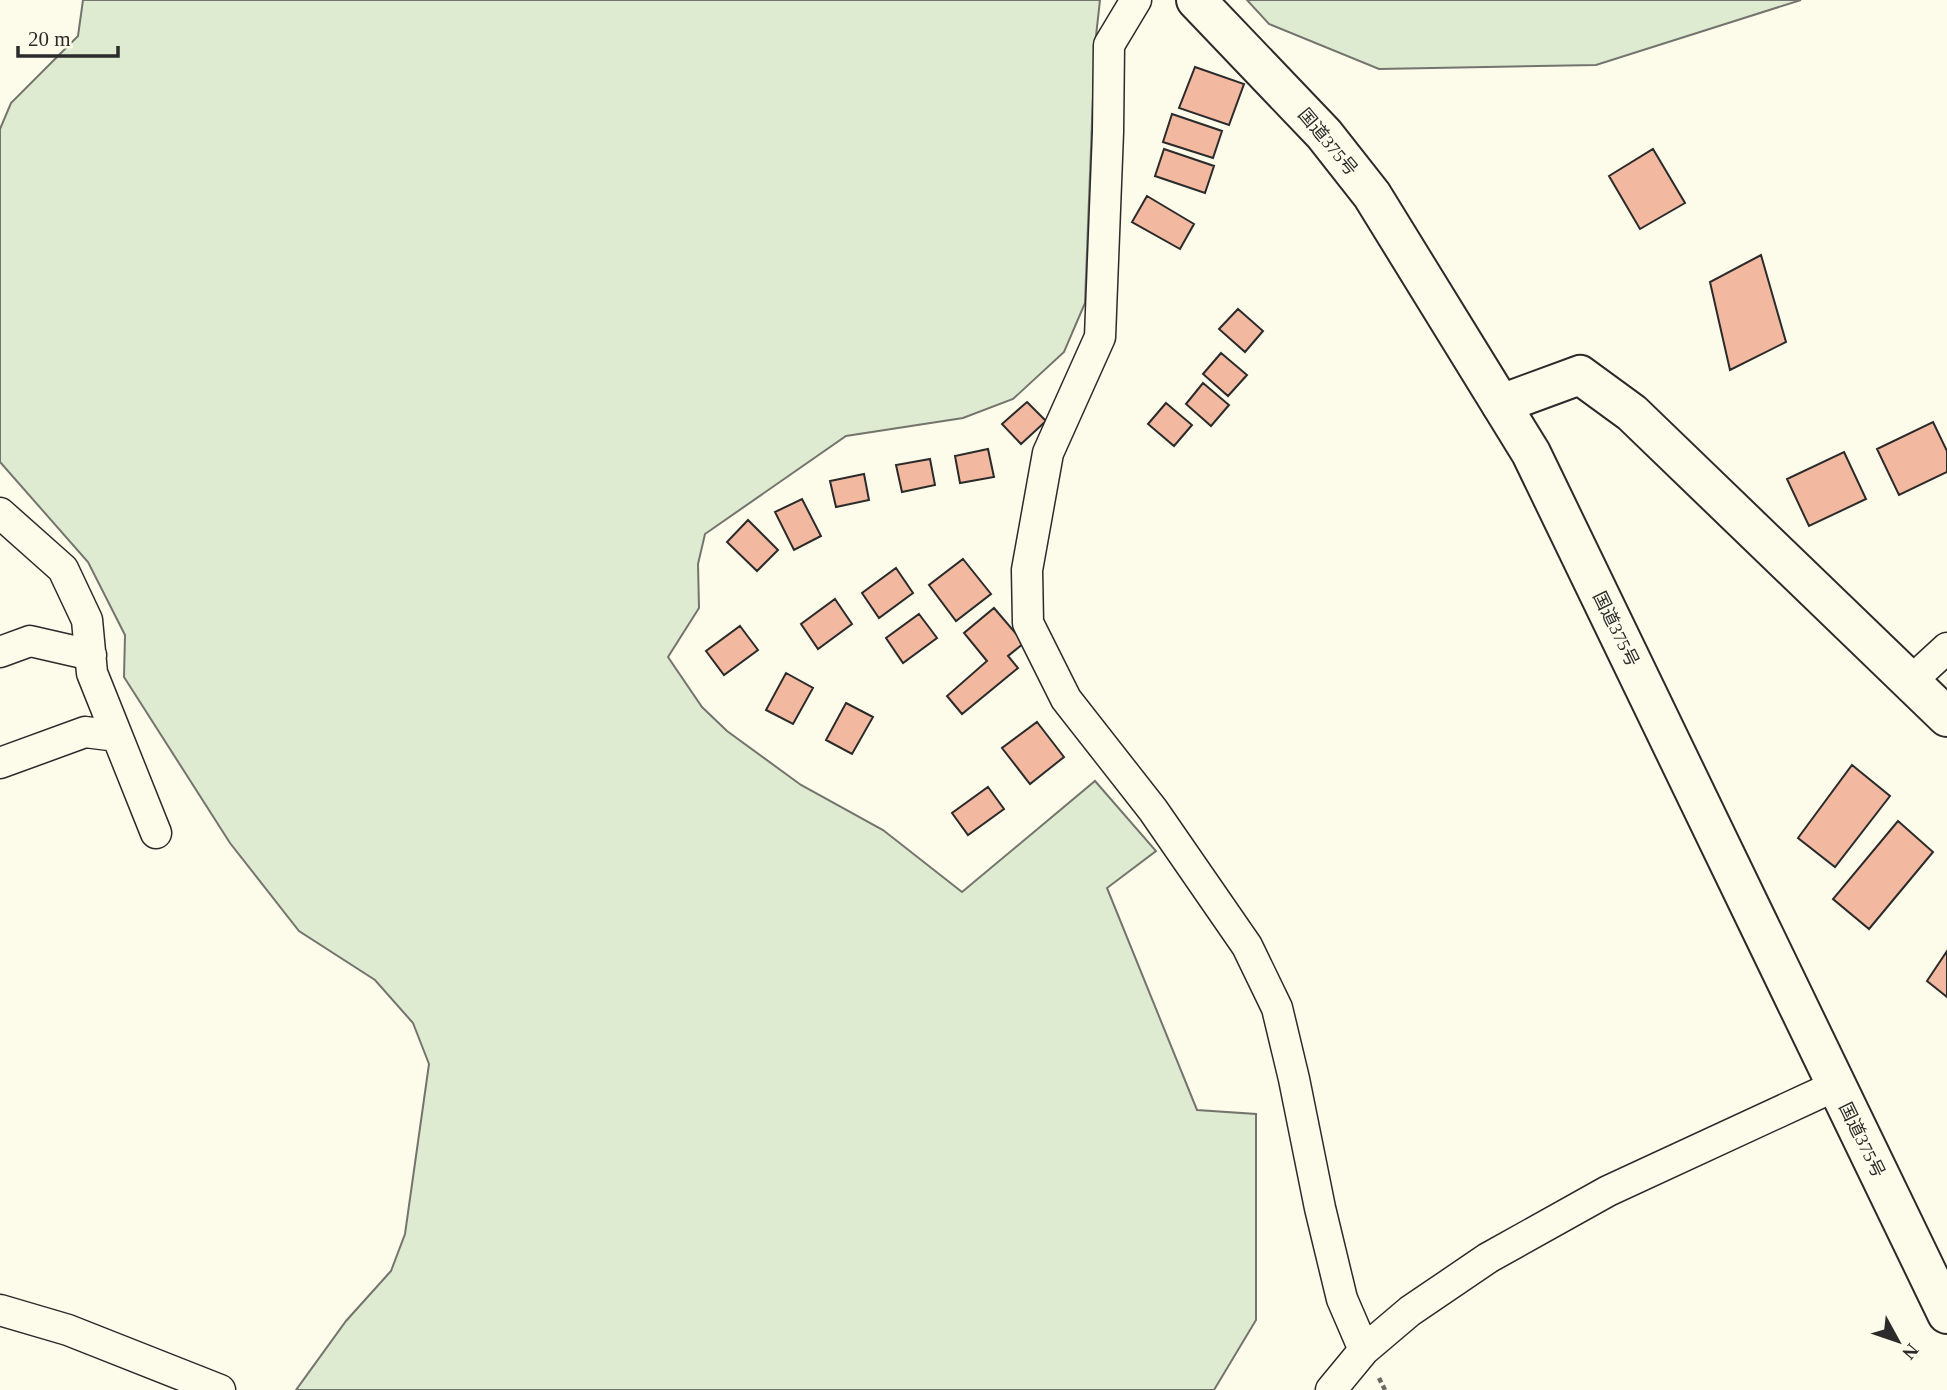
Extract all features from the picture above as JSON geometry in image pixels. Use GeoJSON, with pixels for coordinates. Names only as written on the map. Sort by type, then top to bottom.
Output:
{"type":"FeatureCollection","features":[{"type":"Feature","properties":{"kind":"main road","name":"国道375号"},"geometry":{"type":"LineString","coordinates":[[1196,0],[1324,134],[1371,195],[1537,466],[1803,1013],[1835,1086],[1945,1305]]}},
{"type":"Feature","properties":{"kind":"main road"},"geometry":{"type":"LineString","coordinates":[[1501,404],[1580,375],[1632,412],[1947,717]]}},
{"type":"Feature","properties":{"kind":"street"},"geometry":{"type":"LineString","coordinates":[[1136,0],[1109,45],[1106,221],[1100,337],[1048,453],[1027,570],[1028,623],[1066,699],[1153,810],[1247,946],[1277,1008],[1339,1286],[1364,1350]]}},
{"type":"Feature","properties":{"kind":"street"},"geometry":{"type":"LineString","coordinates":[[0,513],[63,569],[87,620],[92,673],[156,833]]}},
{"type":"Feature","properties":{"kind":"street"},"geometry":{"type":"LineString","coordinates":[[0,652],[30,641],[90,655]]}},
{"type":"Feature","properties":{"kind":"street"},"geometry":{"type":"LineString","coordinates":[[1910,682],[1947,648]]}},
{"type":"Feature","properties":{"kind":"street"},"geometry":{"type":"LineString","coordinates":[[0,763],[85,732],[117,736]]}},
{"type":"Feature","properties":{"kind":"street"},"geometry":{"type":"LineString","coordinates":[[1331,1390],[1364,1350],[1410,1311],[1488,1258],[1608,1191],[1835,1086]]}},
{"type":"Feature","properties":{"kind":"street"},"geometry":{"type":"LineString","coordinates":[[0,1310],[68,1330],[220,1390]]}},
{"type":"Feature","properties":{"kind":"green space"},"geometry":{"type":"Polygon","coordinates":[[[83,0],[1100,0],[1095,45],[1085,303],[1064,352],[1013,399],[963,418],[846,436],[705,534],[698,564],[699,608],[668,657],[702,707],[727,731],[801,785],[883,830],[962,892],[1095,781],[1156,851],[1107,888],[1197,1110],[1256,1114],[1256,1320],[1214,1390],[296,1390],[346,1321],[391,1271],[405,1234],[429,1064],[413,1023],[375,980],[299,931],[230,843],[124,677],[125,635],[88,562],[0,462],[0,129],[11,103],[78,36],[83,0]]]}},
{"type":"Feature","properties":{"kind":"green space"},"geometry":{"type":"Polygon","coordinates":[[[1247,0],[1801,0],[1596,65],[1379,69],[1269,24],[1247,0]]]}},
{"type":"Feature","properties":{"kind":"building"},"geometry":{"type":"Polygon","coordinates":[[[1195,67],[1244,84],[1229,125],[1179,108],[1195,67]]]}},
{"type":"Feature","properties":{"kind":"building"},"geometry":{"type":"Polygon","coordinates":[[[1172,114],[1222,131],[1213,158],[1163,142],[1172,114]]]}},
{"type":"Feature","properties":{"kind":"building"},"geometry":{"type":"Polygon","coordinates":[[[1164,149],[1214,166],[1205,193],[1155,176],[1164,149]]]}},
{"type":"Feature","properties":{"kind":"building"},"geometry":{"type":"Polygon","coordinates":[[[1653,149],[1685,203],[1640,229],[1609,176],[1653,149]]]}},
{"type":"Feature","properties":{"kind":"building"},"geometry":{"type":"Polygon","coordinates":[[[1147,196],[1194,224],[1180,249],[1132,222],[1147,196]]]}},
{"type":"Feature","properties":{"kind":"building"},"geometry":{"type":"Polygon","coordinates":[[[1761,255],[1786,342],[1730,370],[1710,282],[1761,255]]]}},
{"type":"Feature","properties":{"kind":"building"},"geometry":{"type":"Polygon","coordinates":[[[1238,309],[1263,331],[1245,352],[1219,329],[1238,309]]]}},
{"type":"Feature","properties":{"kind":"building"},"geometry":{"type":"Polygon","coordinates":[[[1221,353],[1247,375],[1228,396],[1203,374],[1221,353]]]}},
{"type":"Feature","properties":{"kind":"building"},"geometry":{"type":"Polygon","coordinates":[[[1203,383],[1229,405],[1211,426],[1186,404],[1203,383]]]}},
{"type":"Feature","properties":{"kind":"building"},"geometry":{"type":"Polygon","coordinates":[[[1027,402],[1046,421],[1021,444],[1002,424],[1027,402]]]}},
{"type":"Feature","properties":{"kind":"building"},"geometry":{"type":"Polygon","coordinates":[[[1166,403],[1192,425],[1174,446],[1148,424],[1166,403]]]}},
{"type":"Feature","properties":{"kind":"building"},"geometry":{"type":"Polygon","coordinates":[[[1933,422],[1947,451],[1947,472],[1899,495],[1877,449],[1933,422]]]}},
{"type":"Feature","properties":{"kind":"building"},"geometry":{"type":"Polygon","coordinates":[[[988,449],[994,477],[960,483],[955,456],[988,449]]]}},
{"type":"Feature","properties":{"kind":"building"},"geometry":{"type":"Polygon","coordinates":[[[1844,452],[1866,499],[1809,526],[1787,479],[1844,452]]]}},
{"type":"Feature","properties":{"kind":"building"},"geometry":{"type":"Polygon","coordinates":[[[930,459],[935,485],[902,492],[896,465],[930,459]]]}},
{"type":"Feature","properties":{"kind":"building"},"geometry":{"type":"Polygon","coordinates":[[[864,474],[869,500],[836,507],[830,481],[864,474]]]}},
{"type":"Feature","properties":{"kind":"building"},"geometry":{"type":"Polygon","coordinates":[[[802,499],[821,536],[794,550],[775,512],[802,499]]]}},
{"type":"Feature","properties":{"kind":"building"},"geometry":{"type":"Polygon","coordinates":[[[748,520],[778,550],[757,571],[727,542],[748,520]]]}},
{"type":"Feature","properties":{"kind":"building"},"geometry":{"type":"Polygon","coordinates":[[[963,559],[991,594],[956,621],[929,585],[963,559]]]}},
{"type":"Feature","properties":{"kind":"building"},"geometry":{"type":"Polygon","coordinates":[[[896,568],[913,593],[879,618],[862,593],[896,568]]]}},
{"type":"Feature","properties":{"kind":"building"},"geometry":{"type":"Polygon","coordinates":[[[835,599],[852,624],[818,649],[801,624],[835,599]]]}},
{"type":"Feature","properties":{"kind":"building"},"geometry":{"type":"Polygon","coordinates":[[[994,608],[1024,643],[1008,656],[1018,668],[962,714],[947,696],[987,661],[964,633],[994,608]]]}},
{"type":"Feature","properties":{"kind":"building"},"geometry":{"type":"Polygon","coordinates":[[[919,614],[937,638],[903,663],[886,638],[919,614]]]}},
{"type":"Feature","properties":{"kind":"building"},"geometry":{"type":"Polygon","coordinates":[[[740,626],[758,650],[724,675],[706,651],[740,626]]]}},
{"type":"Feature","properties":{"kind":"building"},"geometry":{"type":"Polygon","coordinates":[[[786,673],[813,688],[793,724],[766,710],[786,673]]]}},
{"type":"Feature","properties":{"kind":"building"},"geometry":{"type":"Polygon","coordinates":[[[846,703],[873,717],[852,754],[826,740],[846,703]]]}},
{"type":"Feature","properties":{"kind":"building"},"geometry":{"type":"Polygon","coordinates":[[[1037,722],[1064,757],[1030,784],[1002,748],[1037,722]]]}},
{"type":"Feature","properties":{"kind":"building"},"geometry":{"type":"Polygon","coordinates":[[[1852,765],[1890,796],[1835,867],[1798,838],[1852,765]]]}},
{"type":"Feature","properties":{"kind":"building"},"geometry":{"type":"Polygon","coordinates":[[[988,787],[1004,809],[968,835],[952,813],[988,787]]]}},
{"type":"Feature","properties":{"kind":"building"},"geometry":{"type":"Polygon","coordinates":[[[1898,821],[1933,852],[1869,929],[1833,899],[1898,821]]]}},
{"type":"Feature","properties":{"kind":"building"},"geometry":{"type":"Polygon","coordinates":[[[1947,951],[1947,997],[1927,981],[1947,951]]]}}]}
